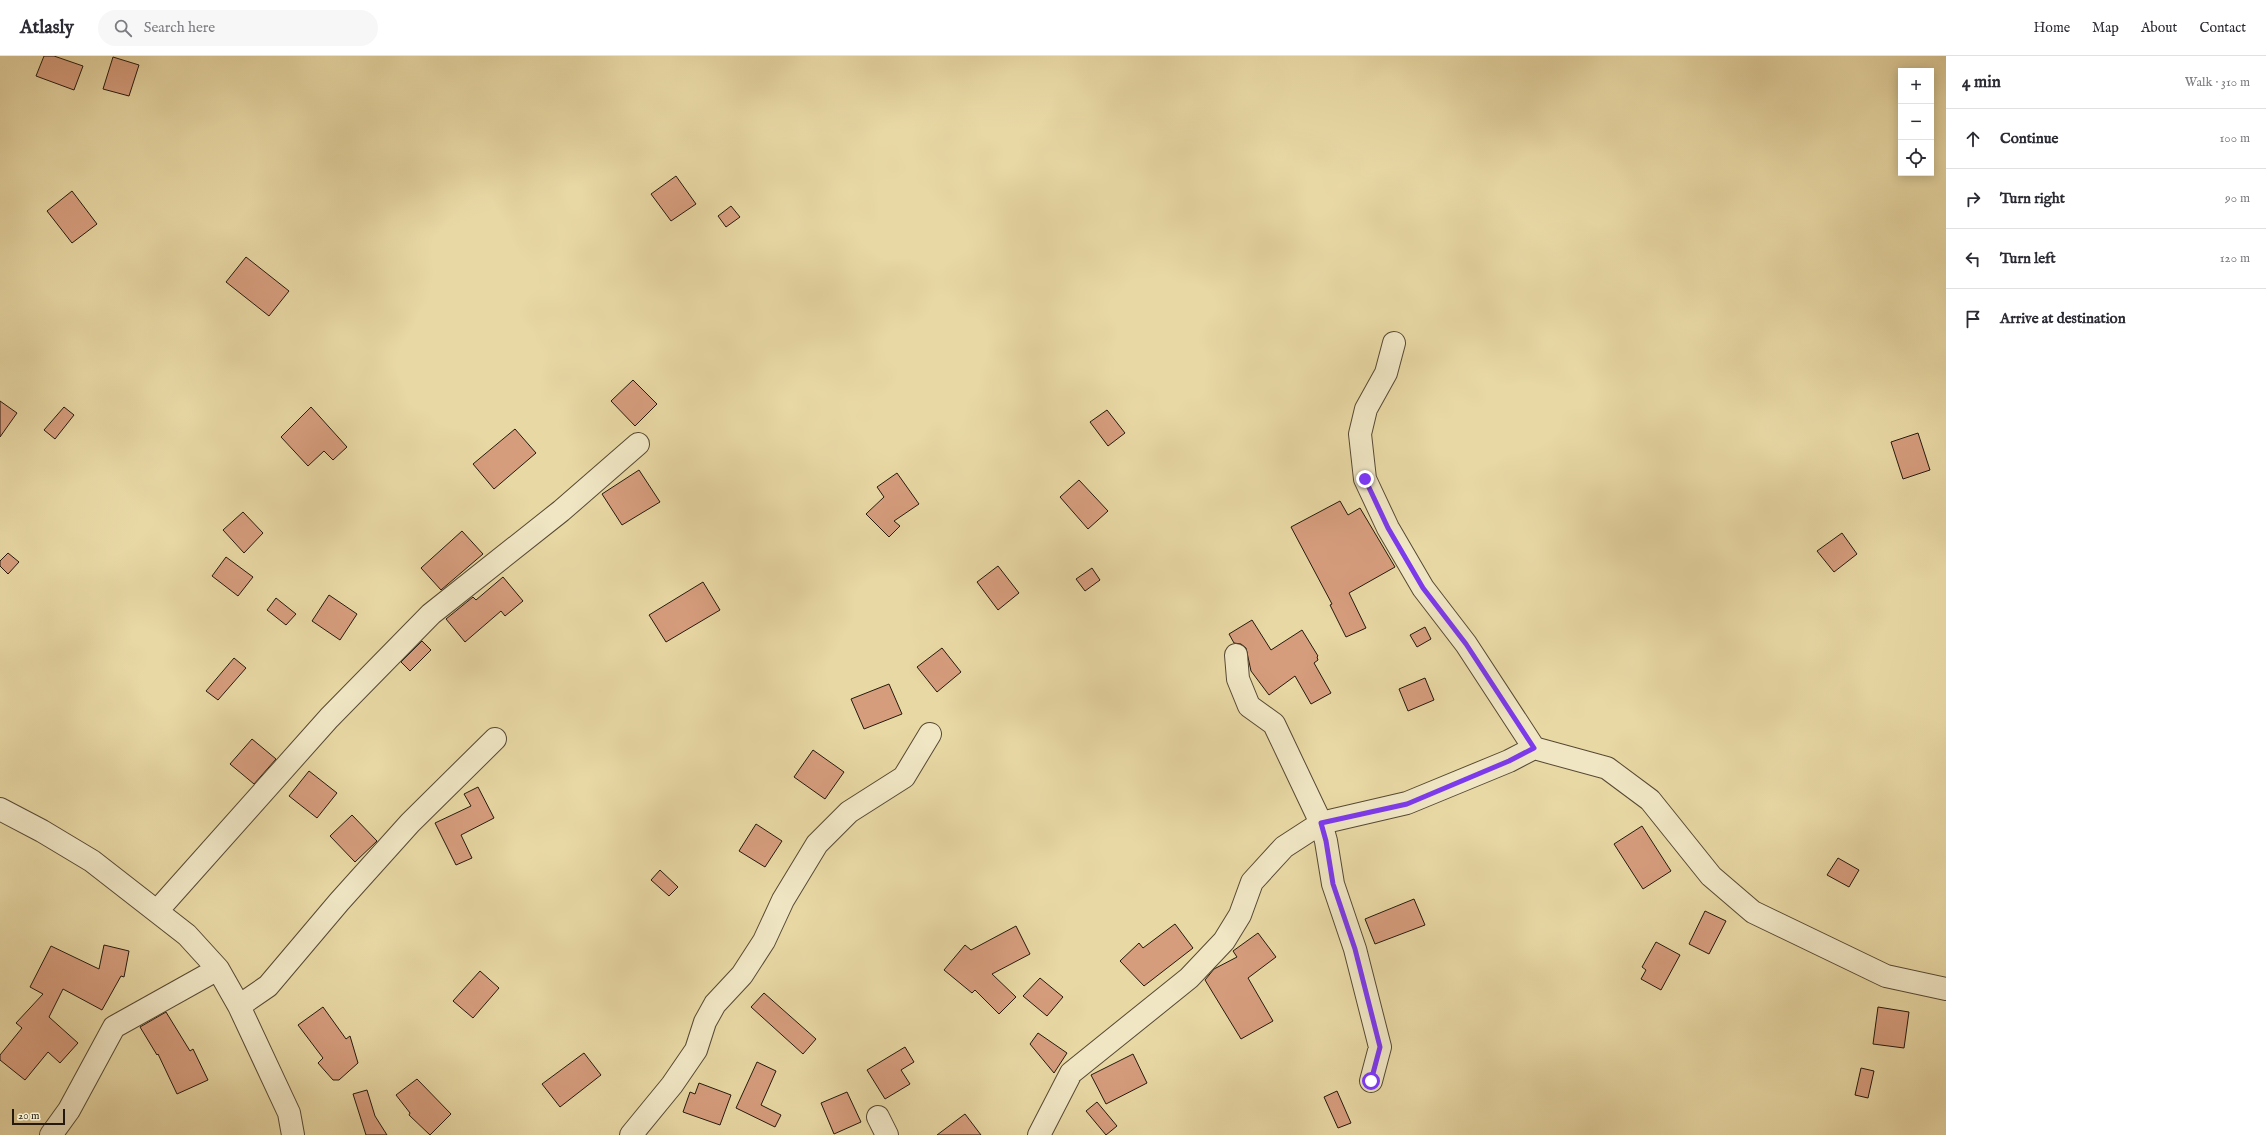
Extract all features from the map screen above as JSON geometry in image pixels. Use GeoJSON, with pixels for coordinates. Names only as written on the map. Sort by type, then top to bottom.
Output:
{"type":"FeatureCollection","features":[{"type":"Feature","properties":{"kind":"street"},"geometry":{"type":"LineString","coordinates":[[1394,343],[1386,373],[1366,409],[1360,434],[1365,479],[1388,528],[1423,588],[1466,644],[1534,748],[1607,768],[1650,800],[1711,876],[1753,912],[1886,976],[1946,989]]}},
{"type":"Feature","properties":{"kind":"street"},"geometry":{"type":"LineString","coordinates":[[157,911],[329,718],[431,614],[561,511],[638,444]]}},
{"type":"Feature","properties":{"kind":"street"},"geometry":{"type":"LineString","coordinates":[[1236,655],[1238,679],[1249,706],[1274,724],[1321,823],[1326,841],[1333,884],[1355,949],[1380,1047],[1371,1081]]}},
{"type":"Feature","properties":{"kind":"street"},"geometry":{"type":"LineString","coordinates":[[631,1135],[672,1085],[696,1050],[705,1022],[715,1004],[742,975],[764,941],[783,900],[817,844],[849,812],[904,777],[930,734]]}},
{"type":"Feature","properties":{"kind":"street"},"geometry":{"type":"LineString","coordinates":[[239,1006],[268,986],[339,902],[410,822],[495,739]]}},
{"type":"Feature","properties":{"kind":"street"},"geometry":{"type":"LineString","coordinates":[[1039,1135],[1071,1073],[1190,978],[1224,941],[1240,915],[1252,882],[1284,847],[1321,823],[1407,804],[1509,761],[1534,748]]}},
{"type":"Feature","properties":{"kind":"street"},"geometry":{"type":"LineString","coordinates":[[0,809],[42,831],[92,861],[188,936],[218,969],[239,1006],[290,1113],[293,1135]]}},
{"type":"Feature","properties":{"kind":"street"},"geometry":{"type":"LineString","coordinates":[[51,1135],[69,1110],[114,1027],[218,969]]}},
{"type":"Feature","properties":{"kind":"building"},"geometry":{"type":"Polygon","coordinates":[[[44,56],[54,56],[83,66],[74,90],[36,76],[44,56]]]}},
{"type":"Feature","properties":{"kind":"building"},"geometry":{"type":"Polygon","coordinates":[[[113,57],[139,65],[129,96],[103,89],[113,57]]]}},
{"type":"Feature","properties":{"kind":"building"},"geometry":{"type":"Polygon","coordinates":[[[676,176],[696,204],[671,221],[651,194],[676,176]]]}},
{"type":"Feature","properties":{"kind":"building"},"geometry":{"type":"Polygon","coordinates":[[[72,191],[97,224],[72,243],[47,211],[72,191]]]}},
{"type":"Feature","properties":{"kind":"building"},"geometry":{"type":"Polygon","coordinates":[[[731,206],[740,217],[726,227],[718,216],[731,206]]]}},
{"type":"Feature","properties":{"kind":"building"},"geometry":{"type":"Polygon","coordinates":[[[246,257],[289,291],[269,316],[226,282],[246,257]]]}},
{"type":"Feature","properties":{"kind":"building"},"geometry":{"type":"Polygon","coordinates":[[[633,380],[657,404],[635,426],[611,401],[633,380]]]}},
{"type":"Feature","properties":{"kind":"building"},"geometry":{"type":"Polygon","coordinates":[[[0,401],[17,413],[0,437],[0,401]]]}},
{"type":"Feature","properties":{"kind":"building"},"geometry":{"type":"Polygon","coordinates":[[[64,407],[74,415],[55,439],[44,430],[64,407]]]}},
{"type":"Feature","properties":{"kind":"building"},"geometry":{"type":"Polygon","coordinates":[[[311,407],[347,447],[333,460],[324,451],[308,466],[281,437],[311,407]]]}},
{"type":"Feature","properties":{"kind":"building"},"geometry":{"type":"Polygon","coordinates":[[[1107,410],[1125,433],[1108,446],[1090,422],[1107,410]]]}},
{"type":"Feature","properties":{"kind":"building"},"geometry":{"type":"Polygon","coordinates":[[[515,429],[536,453],[494,489],[473,464],[515,429]]]}},
{"type":"Feature","properties":{"kind":"building"},"geometry":{"type":"Polygon","coordinates":[[[1918,433],[1930,470],[1903,479],[1891,442],[1918,433]]]}},
{"type":"Feature","properties":{"kind":"building"},"geometry":{"type":"Polygon","coordinates":[[[639,470],[660,502],[622,525],[602,494],[639,470]]]}},
{"type":"Feature","properties":{"kind":"building"},"geometry":{"type":"Polygon","coordinates":[[[897,473],[919,504],[894,521],[900,526],[889,537],[866,514],[884,497],[877,487],[897,473]]]}},
{"type":"Feature","properties":{"kind":"building"},"geometry":{"type":"Polygon","coordinates":[[[1079,480],[1108,511],[1088,529],[1060,497],[1079,480]]]}},
{"type":"Feature","properties":{"kind":"building"},"geometry":{"type":"Polygon","coordinates":[[[1340,501],[1348,515],[1360,508],[1395,567],[1349,593],[1366,628],[1346,637],[1330,605],[1332,604],[1291,527],[1340,501]]]}},
{"type":"Feature","properties":{"kind":"building"},"geometry":{"type":"Polygon","coordinates":[[[243,512],[263,533],[244,553],[223,530],[243,512]]]}},
{"type":"Feature","properties":{"kind":"building"},"geometry":{"type":"Polygon","coordinates":[[[462,531],[483,554],[441,590],[421,568],[462,531]]]}},
{"type":"Feature","properties":{"kind":"building"},"geometry":{"type":"Polygon","coordinates":[[[1842,533],[1857,554],[1834,572],[1817,551],[1842,533]]]}},
{"type":"Feature","properties":{"kind":"building"},"geometry":{"type":"Polygon","coordinates":[[[8,553],[19,562],[8,574],[0,566],[0,561],[8,553]]]}},
{"type":"Feature","properties":{"kind":"building"},"geometry":{"type":"Polygon","coordinates":[[[226,557],[253,577],[238,596],[212,576],[226,557]]]}},
{"type":"Feature","properties":{"kind":"building"},"geometry":{"type":"Polygon","coordinates":[[[998,566],[1019,593],[998,610],[977,582],[998,566]]]}},
{"type":"Feature","properties":{"kind":"building"},"geometry":{"type":"Polygon","coordinates":[[[1092,568],[1100,580],[1085,591],[1076,579],[1092,568]]]}},
{"type":"Feature","properties":{"kind":"building"},"geometry":{"type":"Polygon","coordinates":[[[503,577],[523,601],[505,616],[501,611],[465,642],[446,619],[473,597],[476,600],[503,577]]]}},
{"type":"Feature","properties":{"kind":"building"},"geometry":{"type":"Polygon","coordinates":[[[703,582],[720,610],[666,642],[649,615],[703,582]]]}},
{"type":"Feature","properties":{"kind":"building"},"geometry":{"type":"Polygon","coordinates":[[[329,595],[357,614],[340,640],[312,621],[329,595]]]}},
{"type":"Feature","properties":{"kind":"building"},"geometry":{"type":"Polygon","coordinates":[[[276,598],[296,614],[286,625],[267,610],[276,598]]]}},
{"type":"Feature","properties":{"kind":"building"},"geometry":{"type":"Polygon","coordinates":[[[1252,620],[1271,650],[1302,630],[1318,656],[1318,660],[1314,663],[1331,693],[1311,704],[1295,676],[1269,695],[1251,671],[1246,648],[1241,644],[1234,643],[1229,634],[1252,620]]]}},
{"type":"Feature","properties":{"kind":"building"},"geometry":{"type":"Polygon","coordinates":[[[1425,627],[1431,639],[1417,647],[1410,635],[1425,627]]]}},
{"type":"Feature","properties":{"kind":"building"},"geometry":{"type":"Polygon","coordinates":[[[422,641],[431,650],[410,671],[401,662],[422,641]]]}},
{"type":"Feature","properties":{"kind":"building"},"geometry":{"type":"Polygon","coordinates":[[[942,648],[961,672],[937,692],[917,667],[942,648]]]}},
{"type":"Feature","properties":{"kind":"building"},"geometry":{"type":"Polygon","coordinates":[[[234,658],[246,668],[218,700],[206,691],[234,658]]]}},
{"type":"Feature","properties":{"kind":"building"},"geometry":{"type":"Polygon","coordinates":[[[1425,678],[1434,700],[1408,711],[1399,689],[1425,678]]]}},
{"type":"Feature","properties":{"kind":"building"},"geometry":{"type":"Polygon","coordinates":[[[889,684],[902,714],[864,729],[851,699],[889,684]]]}},
{"type":"Feature","properties":{"kind":"building"},"geometry":{"type":"Polygon","coordinates":[[[252,739],[276,759],[254,784],[230,764],[252,739]]]}},
{"type":"Feature","properties":{"kind":"building"},"geometry":{"type":"Polygon","coordinates":[[[813,750],[844,772],[825,799],[794,777],[813,750]]]}},
{"type":"Feature","properties":{"kind":"building"},"geometry":{"type":"Polygon","coordinates":[[[309,771],[337,793],[317,818],[289,796],[309,771]]]}},
{"type":"Feature","properties":{"kind":"building"},"geometry":{"type":"Polygon","coordinates":[[[478,787],[494,818],[461,835],[472,858],[456,865],[435,823],[471,806],[464,794],[478,787]]]}},
{"type":"Feature","properties":{"kind":"building"},"geometry":{"type":"Polygon","coordinates":[[[352,815],[377,841],[355,862],[330,836],[352,815]]]}},
{"type":"Feature","properties":{"kind":"building"},"geometry":{"type":"Polygon","coordinates":[[[756,824],[782,841],[765,867],[739,851],[756,824]]]}},
{"type":"Feature","properties":{"kind":"building"},"geometry":{"type":"Polygon","coordinates":[[[1642,826],[1671,871],[1643,889],[1614,844],[1642,826]]]}},
{"type":"Feature","properties":{"kind":"building"},"geometry":{"type":"Polygon","coordinates":[[[1838,858],[1859,870],[1849,887],[1827,875],[1838,858]]]}},
{"type":"Feature","properties":{"kind":"building"},"geometry":{"type":"Polygon","coordinates":[[[660,870],[678,887],[669,896],[651,880],[660,870]]]}},
{"type":"Feature","properties":{"kind":"building"},"geometry":{"type":"Polygon","coordinates":[[[1414,899],[1425,925],[1375,944],[1365,919],[1414,899]]]}},
{"type":"Feature","properties":{"kind":"building"},"geometry":{"type":"Polygon","coordinates":[[[1705,911],[1726,921],[1709,954],[1689,944],[1705,911]]]}},
{"type":"Feature","properties":{"kind":"building"},"geometry":{"type":"Polygon","coordinates":[[[1175,924],[1193,948],[1144,986],[1120,961],[1139,943],[1143,948],[1175,924]]]}},
{"type":"Feature","properties":{"kind":"building"},"geometry":{"type":"Polygon","coordinates":[[[1016,926],[1030,954],[992,974],[1016,997],[999,1014],[975,990],[972,993],[944,970],[965,945],[971,950],[1016,926]]]}},
{"type":"Feature","properties":{"kind":"building"},"geometry":{"type":"Polygon","coordinates":[[[1258,933],[1276,957],[1248,978],[1273,1021],[1241,1039],[1205,980],[1214,969],[1237,957],[1233,951],[1258,933]]]}},
{"type":"Feature","properties":{"kind":"building"},"geometry":{"type":"Polygon","coordinates":[[[1656,942],[1680,955],[1661,990],[1641,979],[1646,970],[1642,967],[1656,942]]]}},
{"type":"Feature","properties":{"kind":"building"},"geometry":{"type":"Polygon","coordinates":[[[104,945],[129,951],[124,977],[121,976],[102,1010],[63,989],[49,1017],[78,1043],[60,1063],[48,1052],[25,1080],[0,1060],[0,1055],[22,1028],[16,1023],[43,994],[30,987],[51,946],[99,969],[104,945]]]}},
{"type":"Feature","properties":{"kind":"building"},"geometry":{"type":"Polygon","coordinates":[[[480,971],[499,988],[473,1018],[453,1001],[480,971]]]}},
{"type":"Feature","properties":{"kind":"building"},"geometry":{"type":"Polygon","coordinates":[[[1040,978],[1063,997],[1047,1016],[1023,996],[1040,978]]]}},
{"type":"Feature","properties":{"kind":"building"},"geometry":{"type":"Polygon","coordinates":[[[764,993],[816,1039],[803,1054],[751,1007],[764,993]]]}},
{"type":"Feature","properties":{"kind":"building"},"geometry":{"type":"Polygon","coordinates":[[[323,1007],[346,1039],[350,1036],[358,1063],[339,1080],[333,1080],[318,1063],[323,1058],[298,1025],[323,1007]]]}},
{"type":"Feature","properties":{"kind":"building"},"geometry":{"type":"Polygon","coordinates":[[[1878,1007],[1909,1012],[1904,1048],[1873,1044],[1878,1007]]]}},
{"type":"Feature","properties":{"kind":"building"},"geometry":{"type":"Polygon","coordinates":[[[166,1012],[190,1051],[193,1049],[208,1080],[177,1094],[158,1054],[157,1055],[140,1027],[166,1012]]]}},
{"type":"Feature","properties":{"kind":"building"},"geometry":{"type":"Polygon","coordinates":[[[1038,1033],[1067,1053],[1054,1073],[1030,1044],[1038,1033]]]}},
{"type":"Feature","properties":{"kind":"building"},"geometry":{"type":"Polygon","coordinates":[[[905,1047],[914,1062],[901,1070],[910,1084],[885,1099],[867,1070],[905,1047]]]}},
{"type":"Feature","properties":{"kind":"building"},"geometry":{"type":"Polygon","coordinates":[[[584,1053],[601,1075],[560,1107],[542,1084],[584,1053]]]}},
{"type":"Feature","properties":{"kind":"building"},"geometry":{"type":"Polygon","coordinates":[[[1133,1054],[1147,1083],[1106,1104],[1091,1075],[1133,1054]]]}},
{"type":"Feature","properties":{"kind":"building"},"geometry":{"type":"Polygon","coordinates":[[[757,1062],[776,1071],[761,1105],[781,1115],[775,1127],[736,1108],[757,1062]]]}},
{"type":"Feature","properties":{"kind":"building"},"geometry":{"type":"Polygon","coordinates":[[[1861,1068],[1874,1071],[1868,1098],[1855,1095],[1861,1068]]]}},
{"type":"Feature","properties":{"kind":"building"},"geometry":{"type":"Polygon","coordinates":[[[417,1079],[451,1114],[430,1135],[409,1115],[410,1113],[396,1095],[417,1079]]]}},
{"type":"Feature","properties":{"kind":"building"},"geometry":{"type":"Polygon","coordinates":[[[699,1083],[731,1095],[720,1125],[683,1112],[690,1092],[695,1094],[699,1083]]]}},
{"type":"Feature","properties":{"kind":"building"},"geometry":{"type":"Polygon","coordinates":[[[367,1090],[375,1116],[387,1135],[366,1135],[353,1094],[367,1090]]]}},
{"type":"Feature","properties":{"kind":"building"},"geometry":{"type":"Polygon","coordinates":[[[1337,1091],[1351,1123],[1338,1128],[1324,1097],[1337,1091]]]}},
{"type":"Feature","properties":{"kind":"building"},"geometry":{"type":"Polygon","coordinates":[[[847,1092],[861,1122],[834,1134],[821,1103],[847,1092]]]}},
{"type":"Feature","properties":{"kind":"building"},"geometry":{"type":"Polygon","coordinates":[[[1097,1102],[1117,1126],[1106,1135],[1086,1111],[1097,1102]]]}},
{"type":"Feature","properties":{"kind":"building"},"geometry":{"type":"Polygon","coordinates":[[[965,1114],[981,1135],[937,1135],[965,1114]]]}},
{"type":"Feature","properties":{"kind":"route"},"geometry":{"type":"LineString","coordinates":[[1365,479],[1388,528],[1423,588],[1466,644],[1534,748],[1509,761],[1407,804],[1321,823],[1326,841],[1333,884],[1355,949],[1380,1047],[1371,1081]]}}]}
